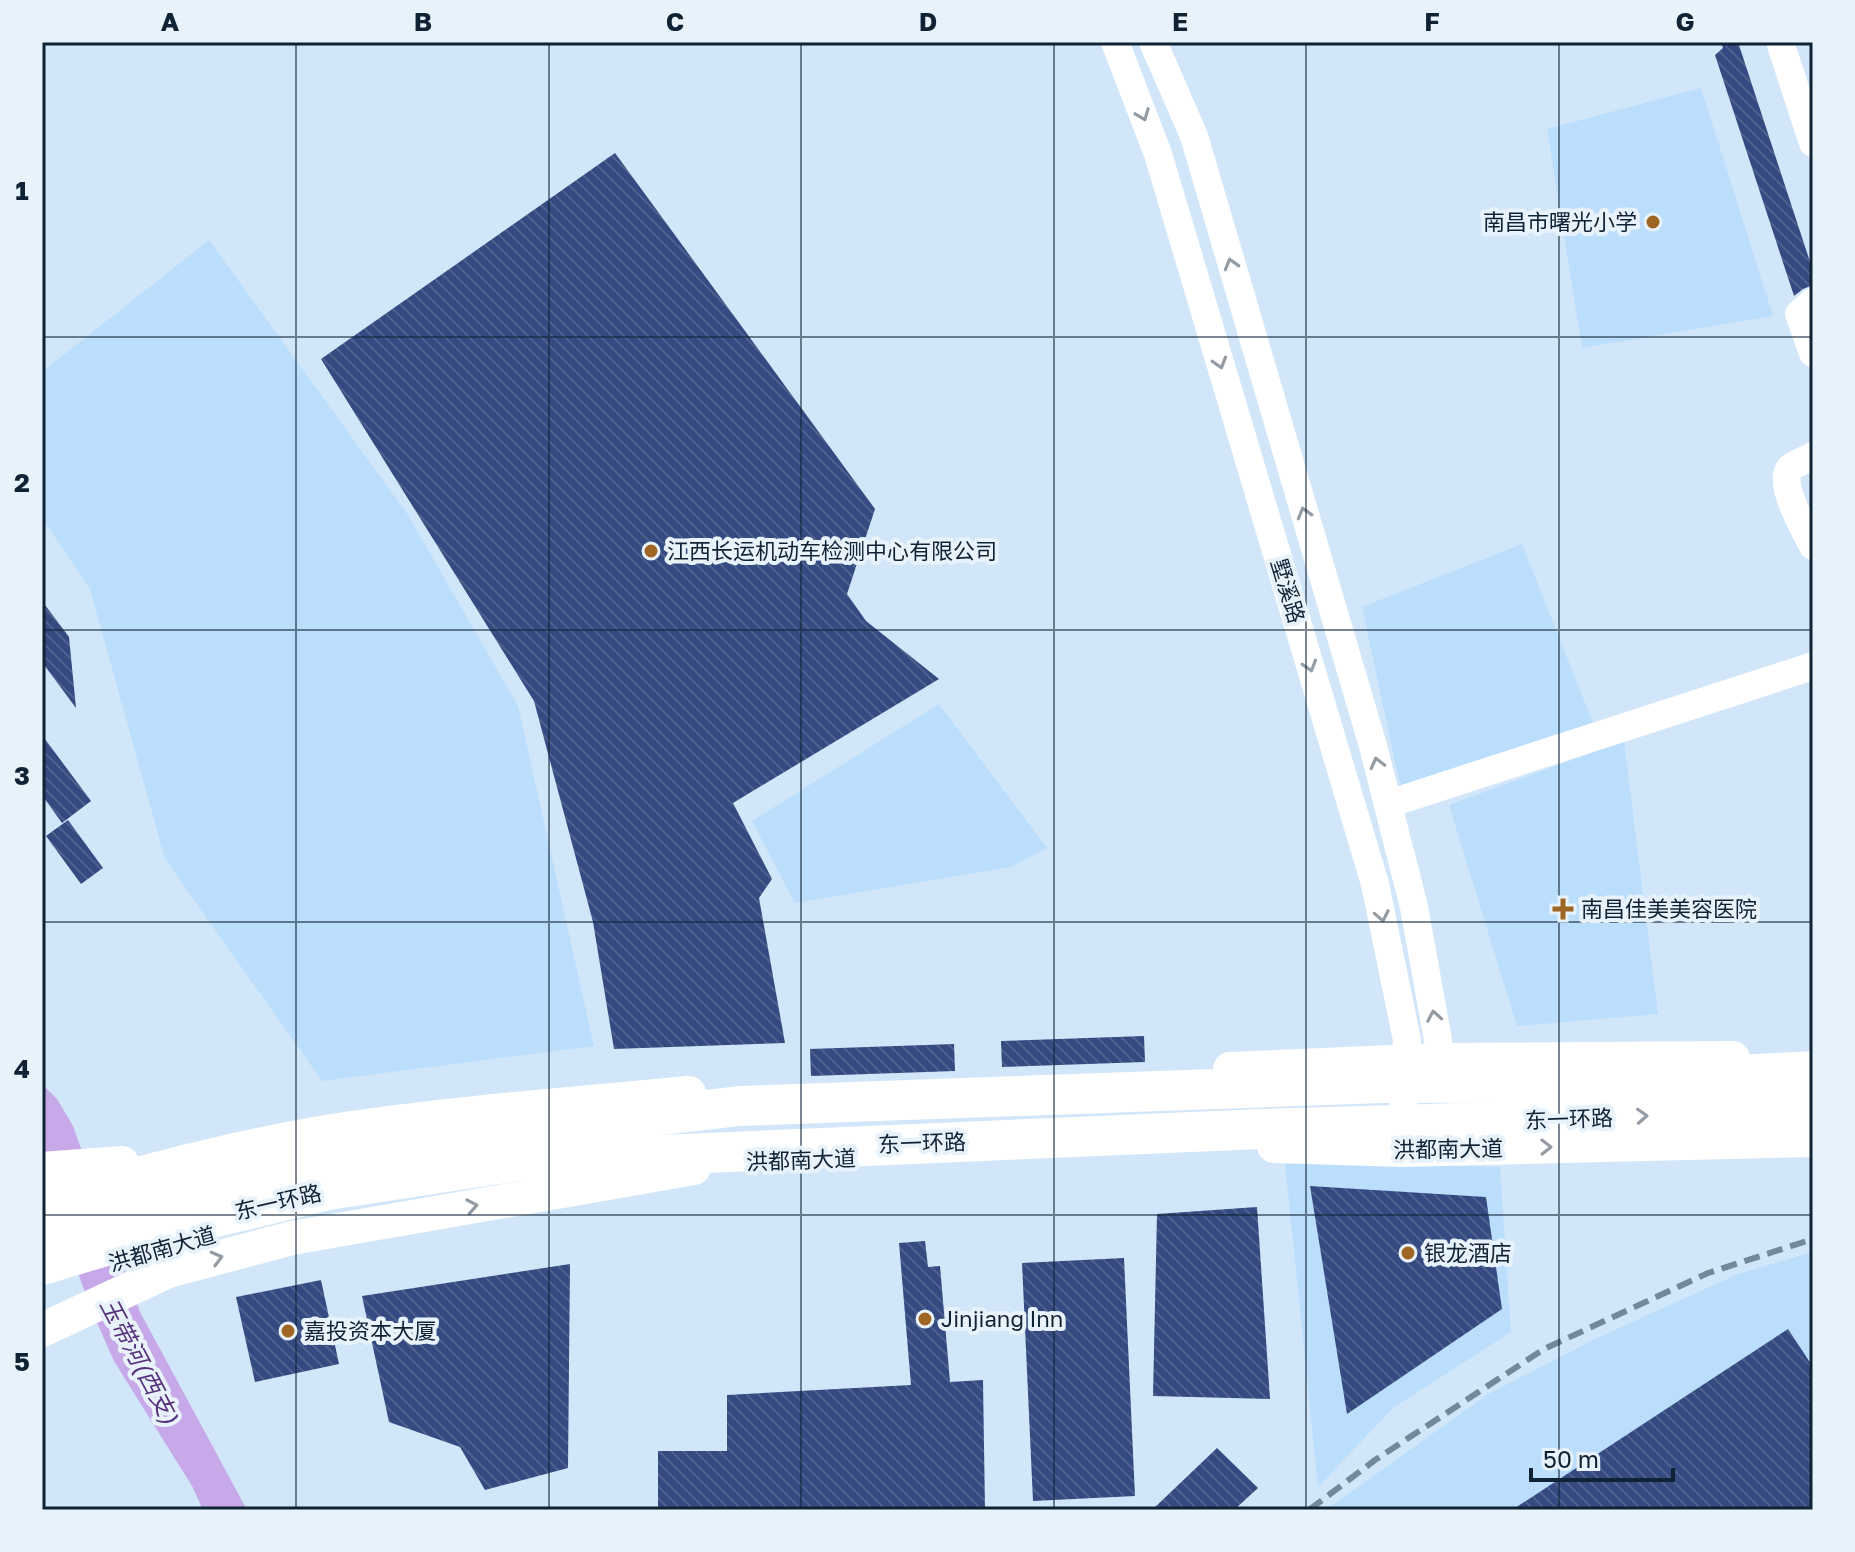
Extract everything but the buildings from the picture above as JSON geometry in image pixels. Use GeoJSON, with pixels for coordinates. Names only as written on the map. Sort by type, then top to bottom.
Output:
{"type":"FeatureCollection","features":[{"type":"Feature","properties":{"kind":"highway","name":"东一环路"},"geometry":{"type":"LineString","coordinates":[[42,1225],[138,1198],[339,1152],[740,1106],[1383,1083],[1620,1082],[1813,1071]]}},
{"type":"Feature","properties":{"kind":"highway","name":"东一环路"},"geometry":{"type":"LineString","coordinates":[[43,1284],[142,1235],[328,1190],[504,1163],[1813,1107]]}},
{"type":"Feature","properties":{"kind":"main road"},"geometry":{"type":"LineString","coordinates":[[42,1169],[137,1167],[415,1119],[689,1093],[1422,1061],[1813,1056]]}},
{"type":"Feature","properties":{"kind":"main road"},"geometry":{"type":"LineString","coordinates":[[1620,1082],[1813,1056]]}},
{"type":"Feature","properties":{"kind":"main road"},"geometry":{"type":"LineString","coordinates":[[42,1190],[412,1101],[740,1106]]}},
{"type":"Feature","properties":{"kind":"main road","name":"洪都南大道"},"geometry":{"type":"LineString","coordinates":[[43,1284],[158,1262],[331,1200],[466,1180],[631,1166],[1272,1146],[1401,1150],[1813,1140]]}},
{"type":"Feature","properties":{"kind":"main road"},"geometry":{"type":"LineString","coordinates":[[42,1330],[158,1262],[813,1148]]}},
{"type":"Feature","properties":{"kind":"main road"},"geometry":{"type":"LineString","coordinates":[[42,1201],[137,1167]]}},
{"type":"Feature","properties":{"kind":"street","name":"墅溪路"},"geometry":{"type":"LineString","coordinates":[[1115,42],[1158,154],[1375,884],[1407,1040],[1422,1061],[1450,1149]]}},
{"type":"Feature","properties":{"kind":"street","name":"墅溪路"},"geometry":{"type":"LineString","coordinates":[[1153,42],[1194,136],[1388,804],[1414,907],[1438,1040],[1422,1061],[1401,1150]]}},
{"type":"Feature","properties":{"kind":"street"},"geometry":{"type":"LineString","coordinates":[[1780,42],[1813,143]]}},
{"type":"Feature","properties":{"kind":"street"},"geometry":{"type":"LineString","coordinates":[[1813,302],[1799,314],[1813,353]]}},
{"type":"Feature","properties":{"kind":"street"},"geometry":{"type":"LineString","coordinates":[[1813,456],[1792,466],[1786,475],[1787,489],[1813,546]]}},
{"type":"Feature","properties":{"kind":"street"},"geometry":{"type":"LineString","coordinates":[[1388,804],[1813,666]]}},
{"type":"Feature","properties":{"kind":"shaded area","name":"南昌市曙光小学"},"geometry":{"type":"Polygon","coordinates":[[[1701,88],[1773,316],[1582,348],[1547,129],[1701,88]]]}},
{"type":"Feature","properties":{"kind":"shaded area"},"geometry":{"type":"Polygon","coordinates":[[[209,240],[408,515],[518,706],[594,1046],[322,1081],[165,859],[90,589],[42,518],[42,372],[209,240]]]}},
{"type":"Feature","properties":{"kind":"shaded area"},"geometry":{"type":"Polygon","coordinates":[[[1522,544],[1595,728],[1401,789],[1362,607],[1522,544]]]}},
{"type":"Feature","properties":{"kind":"shaded area"},"geometry":{"type":"Polygon","coordinates":[[[939,704],[1047,848],[1011,867],[795,903],[752,821],[939,704]]]}},
{"type":"Feature","properties":{"kind":"shaded area","name":"南昌佳美美容医院"},"geometry":{"type":"Polygon","coordinates":[[[1624,741],[1658,1014],[1517,1026],[1449,805],[1624,741]]]}},
{"type":"Feature","properties":{"kind":"shaded area"},"geometry":{"type":"Polygon","coordinates":[[[1285,1163],[1500,1167],[1511,1332],[1393,1408],[1318,1487],[1285,1163]]]}},
{"type":"Feature","properties":{"kind":"shaded area"},"geometry":{"type":"Polygon","coordinates":[[[1813,1252],[1813,1510],[1326,1510],[1488,1394],[1595,1339],[1738,1274],[1813,1252]]]}},
{"type":"Feature","properties":{"kind":"water","name":"玉带河(西支)"},"geometry":{"type":"Polygon","coordinates":[[[42,1084],[57,1099],[73,1126],[140,1312],[247,1510],[203,1510],[192,1486],[114,1361],[90,1307],[42,1170],[42,1084]]]}},
{"type":"Feature","properties":{"kind":"railway"},"geometry":{"type":"LineString","coordinates":[[1309,1510],[1375,1460],[1544,1349],[1708,1273],[1813,1239]]}},
{"type":"Feature","properties":{"kind":"place","name":"南昌市曙光小学"},"geometry":{"type":"Point","coordinates":[1653,222]}},
{"type":"Feature","properties":{"kind":"place","name":"江西长运机动车检测中心有限公司"},"geometry":{"type":"Point","coordinates":[651,551]}},
{"type":"Feature","properties":{"kind":"place","name":"南昌佳美美容医院"},"geometry":{"type":"Point","coordinates":[1563,909]}},
{"type":"Feature","properties":{"kind":"place","name":"银龙酒店"},"geometry":{"type":"Point","coordinates":[1408,1253]}},
{"type":"Feature","properties":{"kind":"place","name":"Jinjiang Inn"},"geometry":{"type":"Point","coordinates":[925,1319]}},
{"type":"Feature","properties":{"kind":"place","name":"嘉投资本大厦"},"geometry":{"type":"Point","coordinates":[288,1331]}}]}
